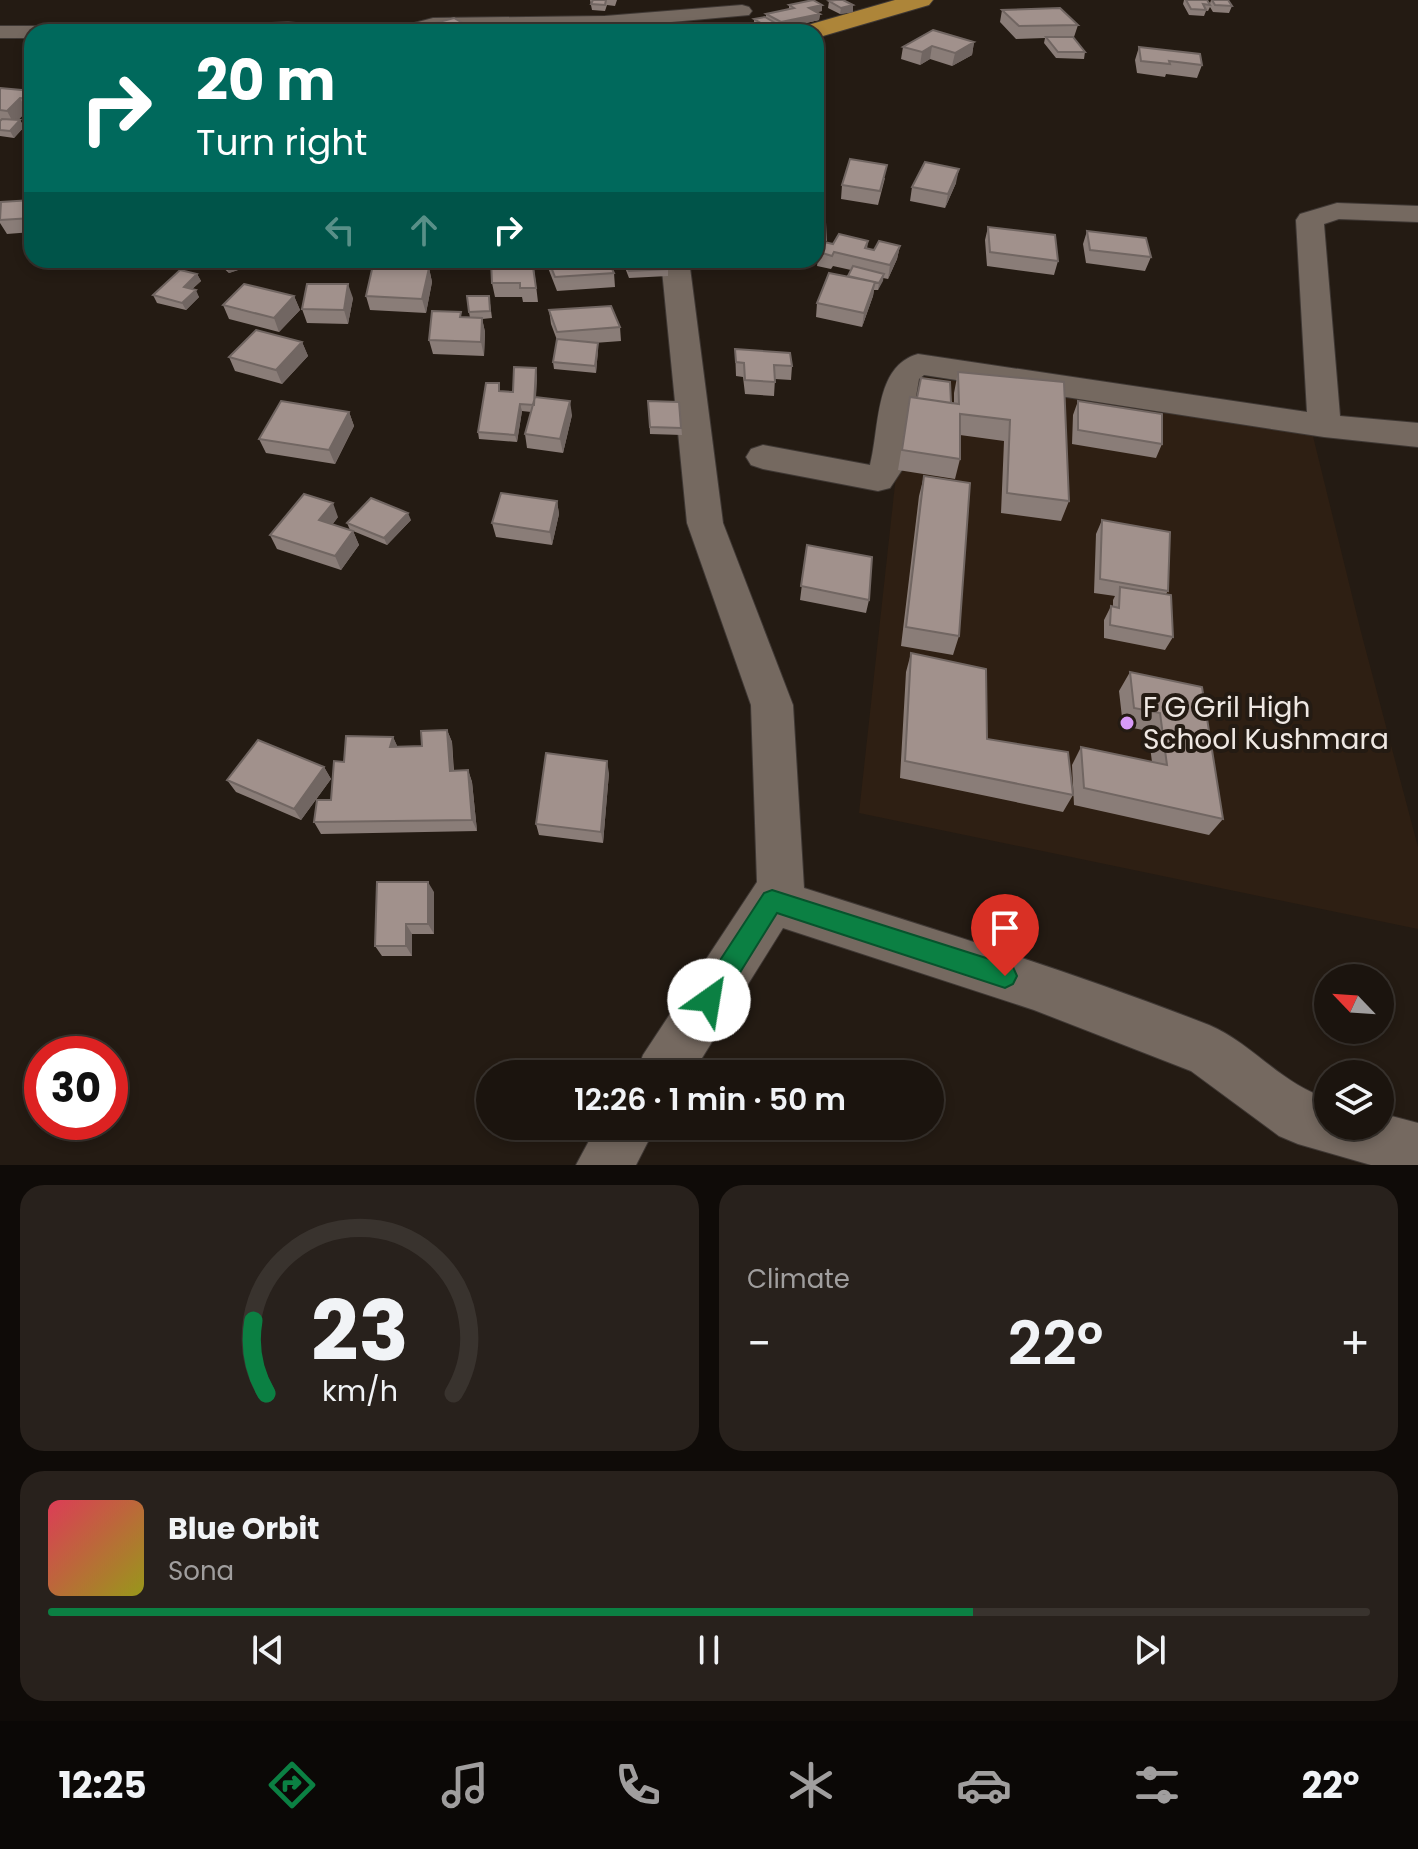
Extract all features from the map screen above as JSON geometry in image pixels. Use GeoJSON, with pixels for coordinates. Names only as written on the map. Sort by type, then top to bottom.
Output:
{"type":"FeatureCollection","features":[{"type":"Feature","properties":{"kind":"highway"},"geometry":{"type":"LineString","coordinates":[[824,28],[921,0]]}},
{"type":"Feature","properties":{"kind":"street"},"geometry":{"type":"LineString","coordinates":[[433,24],[605,22],[750,6]]}},
{"type":"Feature","properties":{"kind":"street"},"geometry":{"type":"LineString","coordinates":[[0,32],[24,32]]}},
{"type":"Feature","properties":{"kind":"street"},"geometry":{"type":"LineString","coordinates":[[1324,426],[1310,220],[1337,211],[1418,214]]}},
{"type":"Feature","properties":{"kind":"street"},"geometry":{"type":"LineString","coordinates":[[671,1060],[781,887],[772,705],[705,523],[676,268]]}},
{"type":"Feature","properties":{"kind":"street"},"geometry":{"type":"LineString","coordinates":[[763,457],[878,479],[887,467],[904,375],[918,364],[1324,426],[1418,435]]}},
{"type":"Feature","properties":{"kind":"street"},"geometry":{"type":"LineString","coordinates":[[772,901],[1034,985],[1208,1051],[1298,1117],[1314,1122]]}},
{"type":"Feature","properties":{"kind":"street"},"geometry":{"type":"LineString","coordinates":[[604,1165],[620,1140]]}},
{"type":"Feature","properties":{"kind":"street"},"geometry":{"type":"LineString","coordinates":[[1379,1140],[1418,1151]]}},
{"type":"Feature","properties":{"kind":"shaded area","name":"F G Gril High School Kushmara"},"geometry":{"type":"Polygon","coordinates":[[[910,375],[1311,428],[1418,847],[1418,929],[859,813],[898,457],[910,375]]]}},
{"type":"Feature","properties":{"kind":"building"},"geometry":{"type":"Polygon","coordinates":[[[593,0],[606,0],[605,5],[591,4],[593,0]]]}},
{"type":"Feature","properties":{"kind":"building"},"geometry":{"type":"Polygon","coordinates":[[[813,0],[822,5],[809,8],[820,14],[781,22],[766,14],[794,8],[789,5],[813,0]]]}},
{"type":"Feature","properties":{"kind":"building"},"geometry":{"type":"Polygon","coordinates":[[[843,0],[853,5],[841,8],[829,1],[843,0]]]}},
{"type":"Feature","properties":{"kind":"building"},"geometry":{"type":"Polygon","coordinates":[[[1186,0],[1207,0],[1210,5],[1203,4],[1206,10],[1191,9],[1186,0]]]}},
{"type":"Feature","properties":{"kind":"building"},"geometry":{"type":"Polygon","coordinates":[[[1212,0],[1228,0],[1232,6],[1215,5],[1212,0]]]}},
{"type":"Feature","properties":{"kind":"building"},"geometry":{"type":"Polygon","coordinates":[[[1060,8],[1078,25],[1019,26],[1002,10],[1060,8]]]}},
{"type":"Feature","properties":{"kind":"building"},"geometry":{"type":"Polygon","coordinates":[[[765,17],[777,24],[763,24],[754,19],[765,17]]]}},
{"type":"Feature","properties":{"kind":"building"},"geometry":{"type":"Polygon","coordinates":[[[454,18],[464,24],[431,24],[454,18]]]}},
{"type":"Feature","properties":{"kind":"building"},"geometry":{"type":"Polygon","coordinates":[[[933,30],[974,42],[955,53],[932,46],[922,52],[903,47],[933,30]]]}},
{"type":"Feature","properties":{"kind":"building"},"geometry":{"type":"Polygon","coordinates":[[[1046,37],[1073,37],[1085,52],[1058,52],[1046,37]]]}},
{"type":"Feature","properties":{"kind":"building"},"geometry":{"type":"Polygon","coordinates":[[[1139,47],[1200,54],[1202,65],[1141,61],[1139,47]]]}},
{"type":"Feature","properties":{"kind":"building"},"geometry":{"type":"Polygon","coordinates":[[[0,88],[24,90],[24,98],[20,98],[7,111],[0,110],[0,88]]]}},
{"type":"Feature","properties":{"kind":"building"},"geometry":{"type":"Polygon","coordinates":[[[2,119],[20,120],[10,131],[0,130],[2,119]]]}},
{"type":"Feature","properties":{"kind":"building"},"geometry":{"type":"Polygon","coordinates":[[[850,159],[887,165],[880,191],[842,185],[850,159]]]}},
{"type":"Feature","properties":{"kind":"building"},"geometry":{"type":"Polygon","coordinates":[[[925,162],[959,169],[948,194],[912,187],[925,162]]]}},
{"type":"Feature","properties":{"kind":"building"},"geometry":{"type":"Polygon","coordinates":[[[24,201],[24,218],[0,220],[1,202],[24,201]]]}},
{"type":"Feature","properties":{"kind":"building"},"geometry":{"type":"Polygon","coordinates":[[[988,227],[1055,235],[1058,261],[990,252],[988,227]]]}},
{"type":"Feature","properties":{"kind":"building"},"geometry":{"type":"Polygon","coordinates":[[[1087,231],[1146,238],[1151,257],[1090,250],[1087,231]]]}},
{"type":"Feature","properties":{"kind":"building"},"geometry":{"type":"Polygon","coordinates":[[[839,234],[868,241],[865,248],[874,250],[879,241],[900,246],[890,265],[834,252],[832,256],[824,254],[824,242],[833,244],[839,234]]]}},
{"type":"Feature","properties":{"kind":"building"},"geometry":{"type":"Polygon","coordinates":[[[853,266],[884,274],[879,283],[848,276],[853,266]]]}},
{"type":"Feature","properties":{"kind":"building"},"geometry":{"type":"Polygon","coordinates":[[[372,268],[429,268],[422,299],[366,296],[372,268]]]}},
{"type":"Feature","properties":{"kind":"building"},"geometry":{"type":"Polygon","coordinates":[[[491,268],[533,268],[536,288],[520,288],[520,283],[492,283],[491,268]]]}},
{"type":"Feature","properties":{"kind":"building"},"geometry":{"type":"Polygon","coordinates":[[[551,268],[612,268],[614,273],[555,277],[551,268]]]}},
{"type":"Feature","properties":{"kind":"building"},"geometry":{"type":"Polygon","coordinates":[[[628,268],[668,269],[629,271],[628,268]]]}},
{"type":"Feature","properties":{"kind":"building"},"geometry":{"type":"Polygon","coordinates":[[[180,270],[197,274],[184,287],[196,290],[182,303],[153,295],[180,270]]]}},
{"type":"Feature","properties":{"kind":"building"},"geometry":{"type":"Polygon","coordinates":[[[829,273],[875,282],[864,313],[817,303],[829,273]]]}},
{"type":"Feature","properties":{"kind":"building"},"geometry":{"type":"Polygon","coordinates":[[[244,284],[294,296],[274,318],[223,305],[244,284]]]}},
{"type":"Feature","properties":{"kind":"building"},"geometry":{"type":"Polygon","coordinates":[[[307,284],[348,284],[344,310],[302,309],[307,284]]]}},
{"type":"Feature","properties":{"kind":"building"},"geometry":{"type":"Polygon","coordinates":[[[467,296],[489,296],[490,311],[469,312],[467,296]]]}},
{"type":"Feature","properties":{"kind":"building"},"geometry":{"type":"Polygon","coordinates":[[[611,306],[620,327],[557,332],[549,310],[611,306]]]}},
{"type":"Feature","properties":{"kind":"building"},"geometry":{"type":"Polygon","coordinates":[[[432,311],[461,312],[460,317],[482,318],[481,342],[429,340],[432,311]]]}},
{"type":"Feature","properties":{"kind":"building"},"geometry":{"type":"Polygon","coordinates":[[[256,330],[302,342],[276,370],[229,357],[256,330]]]}},
{"type":"Feature","properties":{"kind":"building"},"geometry":{"type":"Polygon","coordinates":[[[557,339],[598,343],[595,366],[553,362],[557,339]]]}},
{"type":"Feature","properties":{"kind":"building"},"geometry":{"type":"Polygon","coordinates":[[[735,349],[790,353],[792,366],[774,365],[775,382],[745,380],[744,363],[736,362],[735,349]]]}},
{"type":"Feature","properties":{"kind":"building"},"geometry":{"type":"Polygon","coordinates":[[[514,367],[536,368],[534,405],[520,404],[515,435],[478,432],[486,383],[499,383],[499,391],[513,392],[514,367]]]}},
{"type":"Feature","properties":{"kind":"building"},"geometry":{"type":"Polygon","coordinates":[[[958,372],[1064,382],[1069,501],[1007,493],[1010,420],[960,414],[960,459],[902,450],[910,397],[959,404],[958,372]]]}},
{"type":"Feature","properties":{"kind":"building"},"geometry":{"type":"Polygon","coordinates":[[[921,378],[950,382],[951,403],[917,398],[921,378]]]}},
{"type":"Feature","properties":{"kind":"building"},"geometry":{"type":"Polygon","coordinates":[[[535,397],[570,401],[560,439],[525,434],[535,397]]]}},
{"type":"Feature","properties":{"kind":"building"},"geometry":{"type":"Polygon","coordinates":[[[281,401],[349,412],[329,450],[259,439],[281,401]]]}},
{"type":"Feature","properties":{"kind":"building"},"geometry":{"type":"Polygon","coordinates":[[[648,401],[679,402],[681,428],[650,427],[648,401]]]}},
{"type":"Feature","properties":{"kind":"building"},"geometry":{"type":"Polygon","coordinates":[[[1078,401],[1162,414],[1162,444],[1078,430],[1078,401]]]}},
{"type":"Feature","properties":{"kind":"building"},"geometry":{"type":"Polygon","coordinates":[[[924,476],[970,483],[959,636],[906,627],[924,476]]]}},
{"type":"Feature","properties":{"kind":"building"},"geometry":{"type":"Polygon","coordinates":[[[501,493],[557,501],[550,532],[492,523],[501,493]]]}},
{"type":"Feature","properties":{"kind":"building"},"geometry":{"type":"Polygon","coordinates":[[[304,494],[333,503],[319,520],[353,531],[335,556],[270,535],[304,494]]]}},
{"type":"Feature","properties":{"kind":"building"},"geometry":{"type":"Polygon","coordinates":[[[371,498],[408,513],[384,538],[347,523],[371,498]]]}},
{"type":"Feature","properties":{"kind":"building"},"geometry":{"type":"Polygon","coordinates":[[[1102,520],[1170,532],[1168,591],[1100,579],[1102,520]]]}},
{"type":"Feature","properties":{"kind":"building"},"geometry":{"type":"Polygon","coordinates":[[[807,545],[872,557],[869,600],[801,586],[807,545]]]}},
{"type":"Feature","properties":{"kind":"building"},"geometry":{"type":"Polygon","coordinates":[[[1120,587],[1171,595],[1173,637],[1110,625],[1111,606],[1119,608],[1120,587]]]}},
{"type":"Feature","properties":{"kind":"building"},"geometry":{"type":"Polygon","coordinates":[[[911,653],[986,669],[987,739],[1068,752],[1073,795],[905,761],[911,653]]]}},
{"type":"Feature","properties":{"kind":"building"},"geometry":{"type":"Polygon","coordinates":[[[1130,672],[1202,687],[1223,819],[1084,788],[1081,747],[1167,765],[1160,713],[1134,708],[1130,672]]]}},
{"type":"Feature","properties":{"kind":"building"},"geometry":{"type":"Polygon","coordinates":[[[447,730],[450,771],[468,770],[472,820],[314,822],[317,800],[331,800],[334,761],[344,762],[346,736],[393,737],[390,747],[422,746],[421,731],[447,730]]]}},
{"type":"Feature","properties":{"kind":"building"},"geometry":{"type":"Polygon","coordinates":[[[258,740],[324,767],[294,809],[227,780],[258,740]]]}},
{"type":"Feature","properties":{"kind":"building"},"geometry":{"type":"Polygon","coordinates":[[[546,753],[607,761],[601,832],[536,824],[546,753]]]}},
{"type":"Feature","properties":{"kind":"building"},"geometry":{"type":"Polygon","coordinates":[[[377,882],[428,882],[428,924],[406,924],[406,946],[375,946],[377,882]]]}},
{"type":"Feature","properties":{"kind":"place","name":"F G Gril High School Kushmara"},"geometry":{"type":"Point","coordinates":[1127,723]}},
{"type":"Feature","properties":{"kind":"route"},"geometry":{"type":"LineString","coordinates":[[709,1000],[772,901],[1005,976]]}}]}
